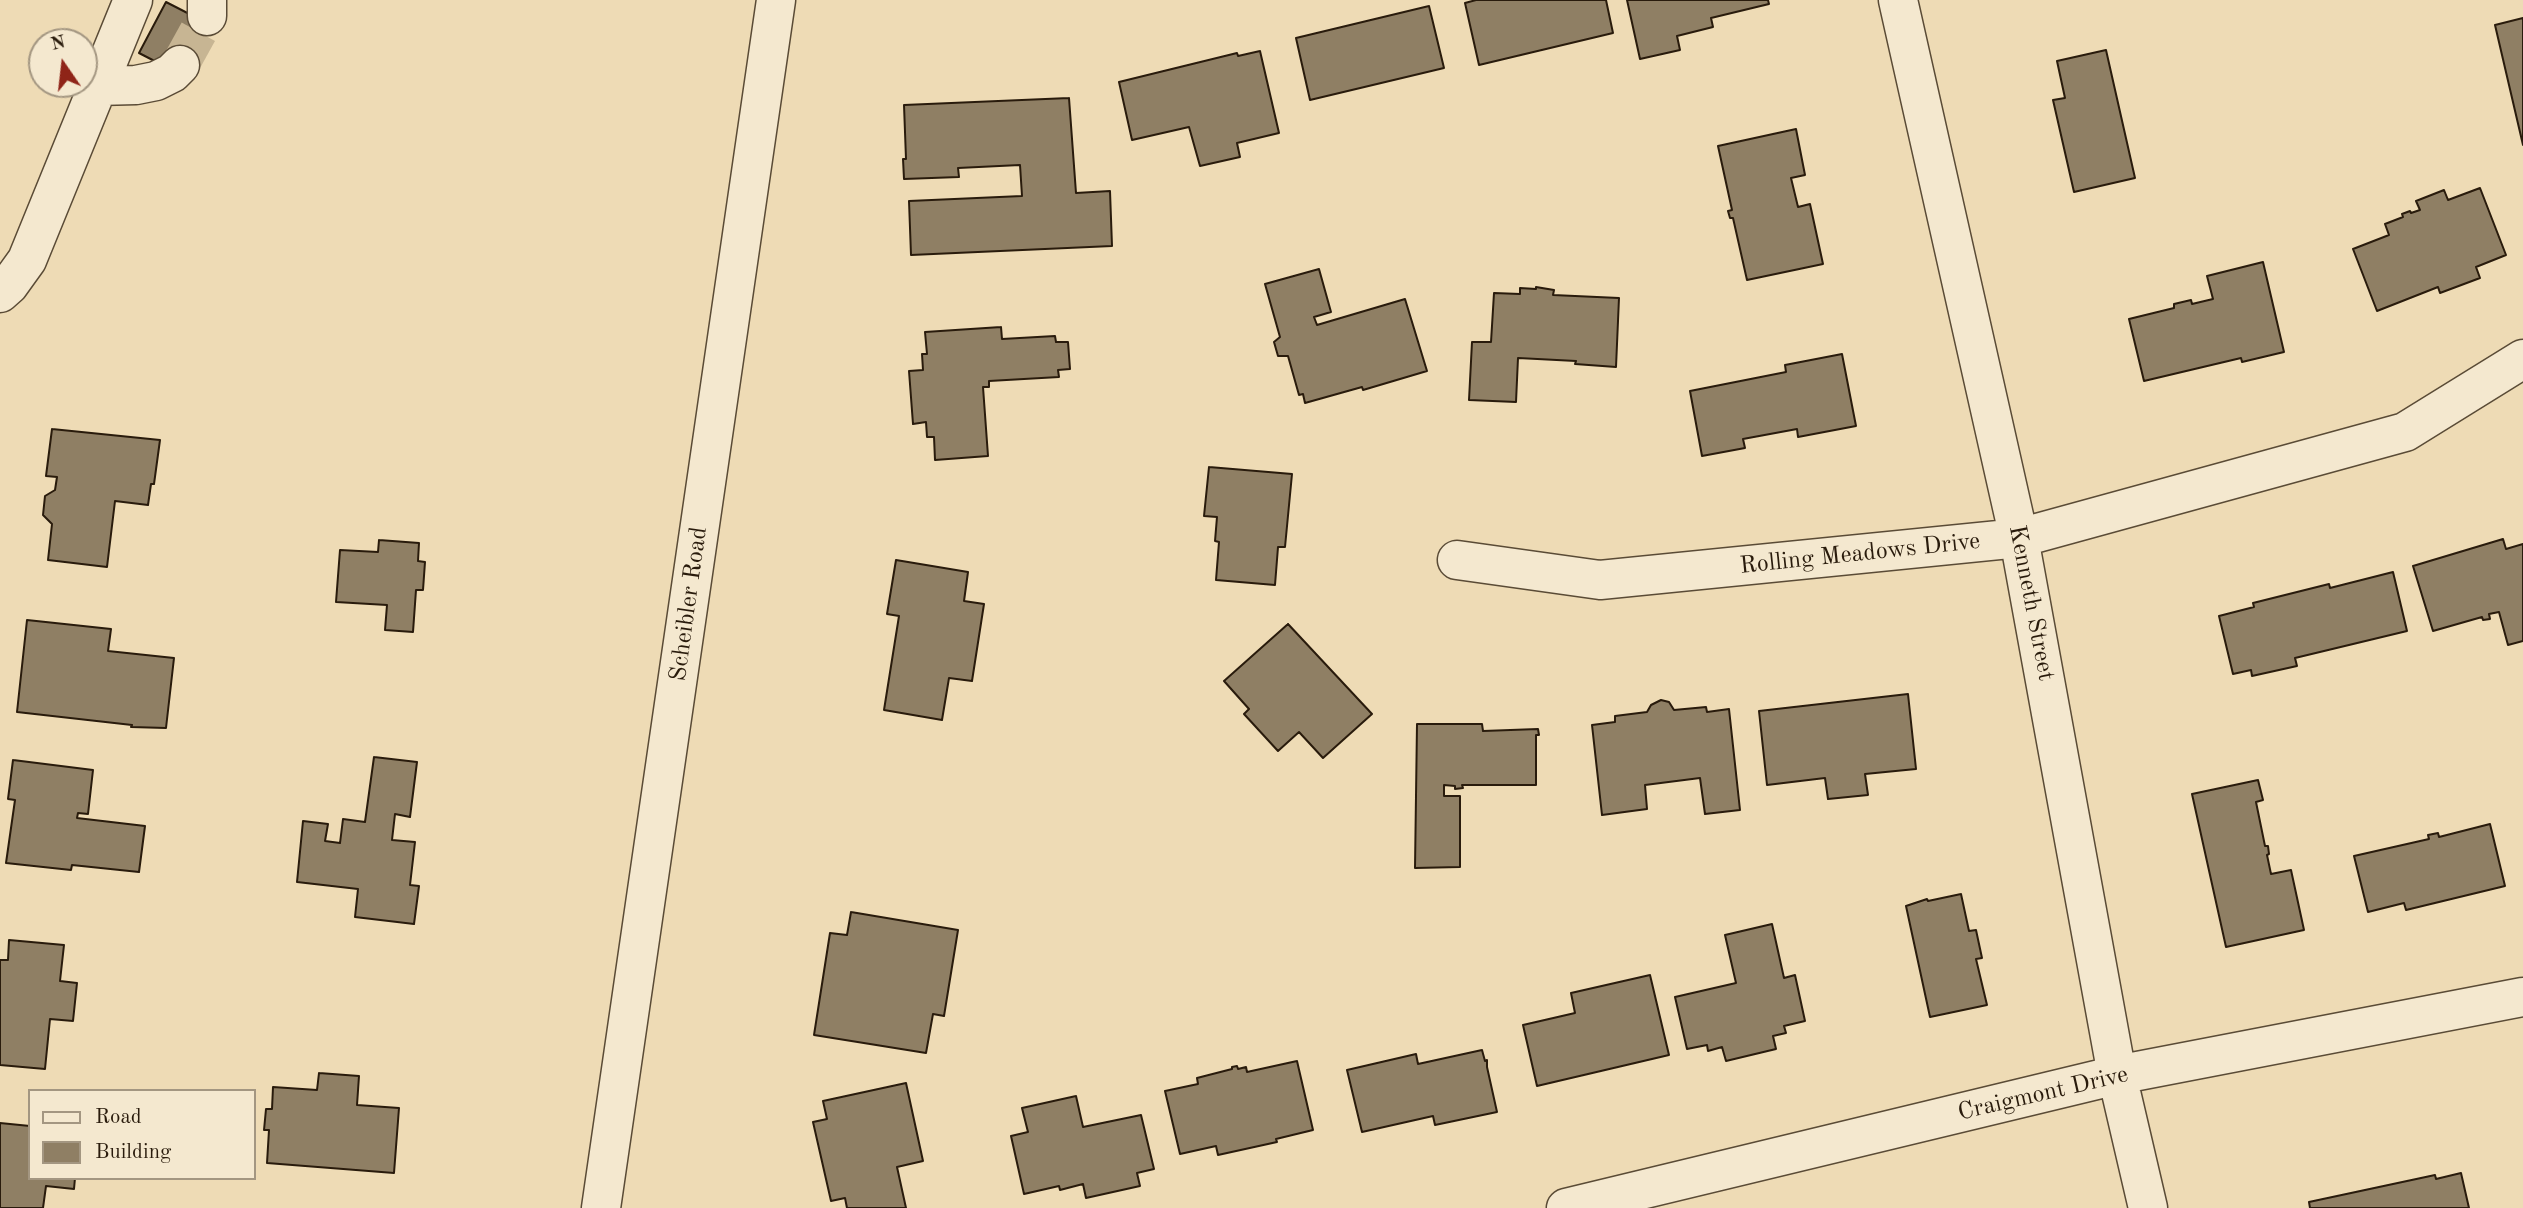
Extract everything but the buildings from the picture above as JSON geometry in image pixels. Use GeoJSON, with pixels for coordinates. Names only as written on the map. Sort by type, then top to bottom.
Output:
{"type":"FeatureCollection","features":[{"type":"Feature","properties":{"kind":"street"},"geometry":{"type":"LineString","coordinates":[[98,84],[133,0]]}},
{"type":"Feature","properties":{"kind":"street","name":"Scheibler Road"},"geometry":{"type":"LineString","coordinates":[[601,1208],[776,0]]}},
{"type":"Feature","properties":{"kind":"street","name":"Kenneth Street"},"geometry":{"type":"LineString","coordinates":[[1898,0],[2019,538],[2117,1075],[2148,1208]]}},
{"type":"Feature","properties":{"kind":"street"},"geometry":{"type":"LineString","coordinates":[[98,86],[136,85],[156,81],[172,73],[180,65]]}},
{"type":"Feature","properties":{"kind":"street"},"geometry":{"type":"LineString","coordinates":[[0,293],[27,260],[92,98]]}},
{"type":"Feature","properties":{"kind":"street","name":"Rolling Meadows Drive"},"geometry":{"type":"LineString","coordinates":[[1457,560],[1600,580],[2019,538],[2405,432],[2523,359]]}},
{"type":"Feature","properties":{"kind":"street","name":"Craigmont Drive"},"geometry":{"type":"LineString","coordinates":[[1566,1208],[2117,1075],[2523,997]]}},
{"type":"Feature","properties":{"kind":"tunnel"},"geometry":{"type":"LineString","coordinates":[[180,65],[207,16]]}}]}
